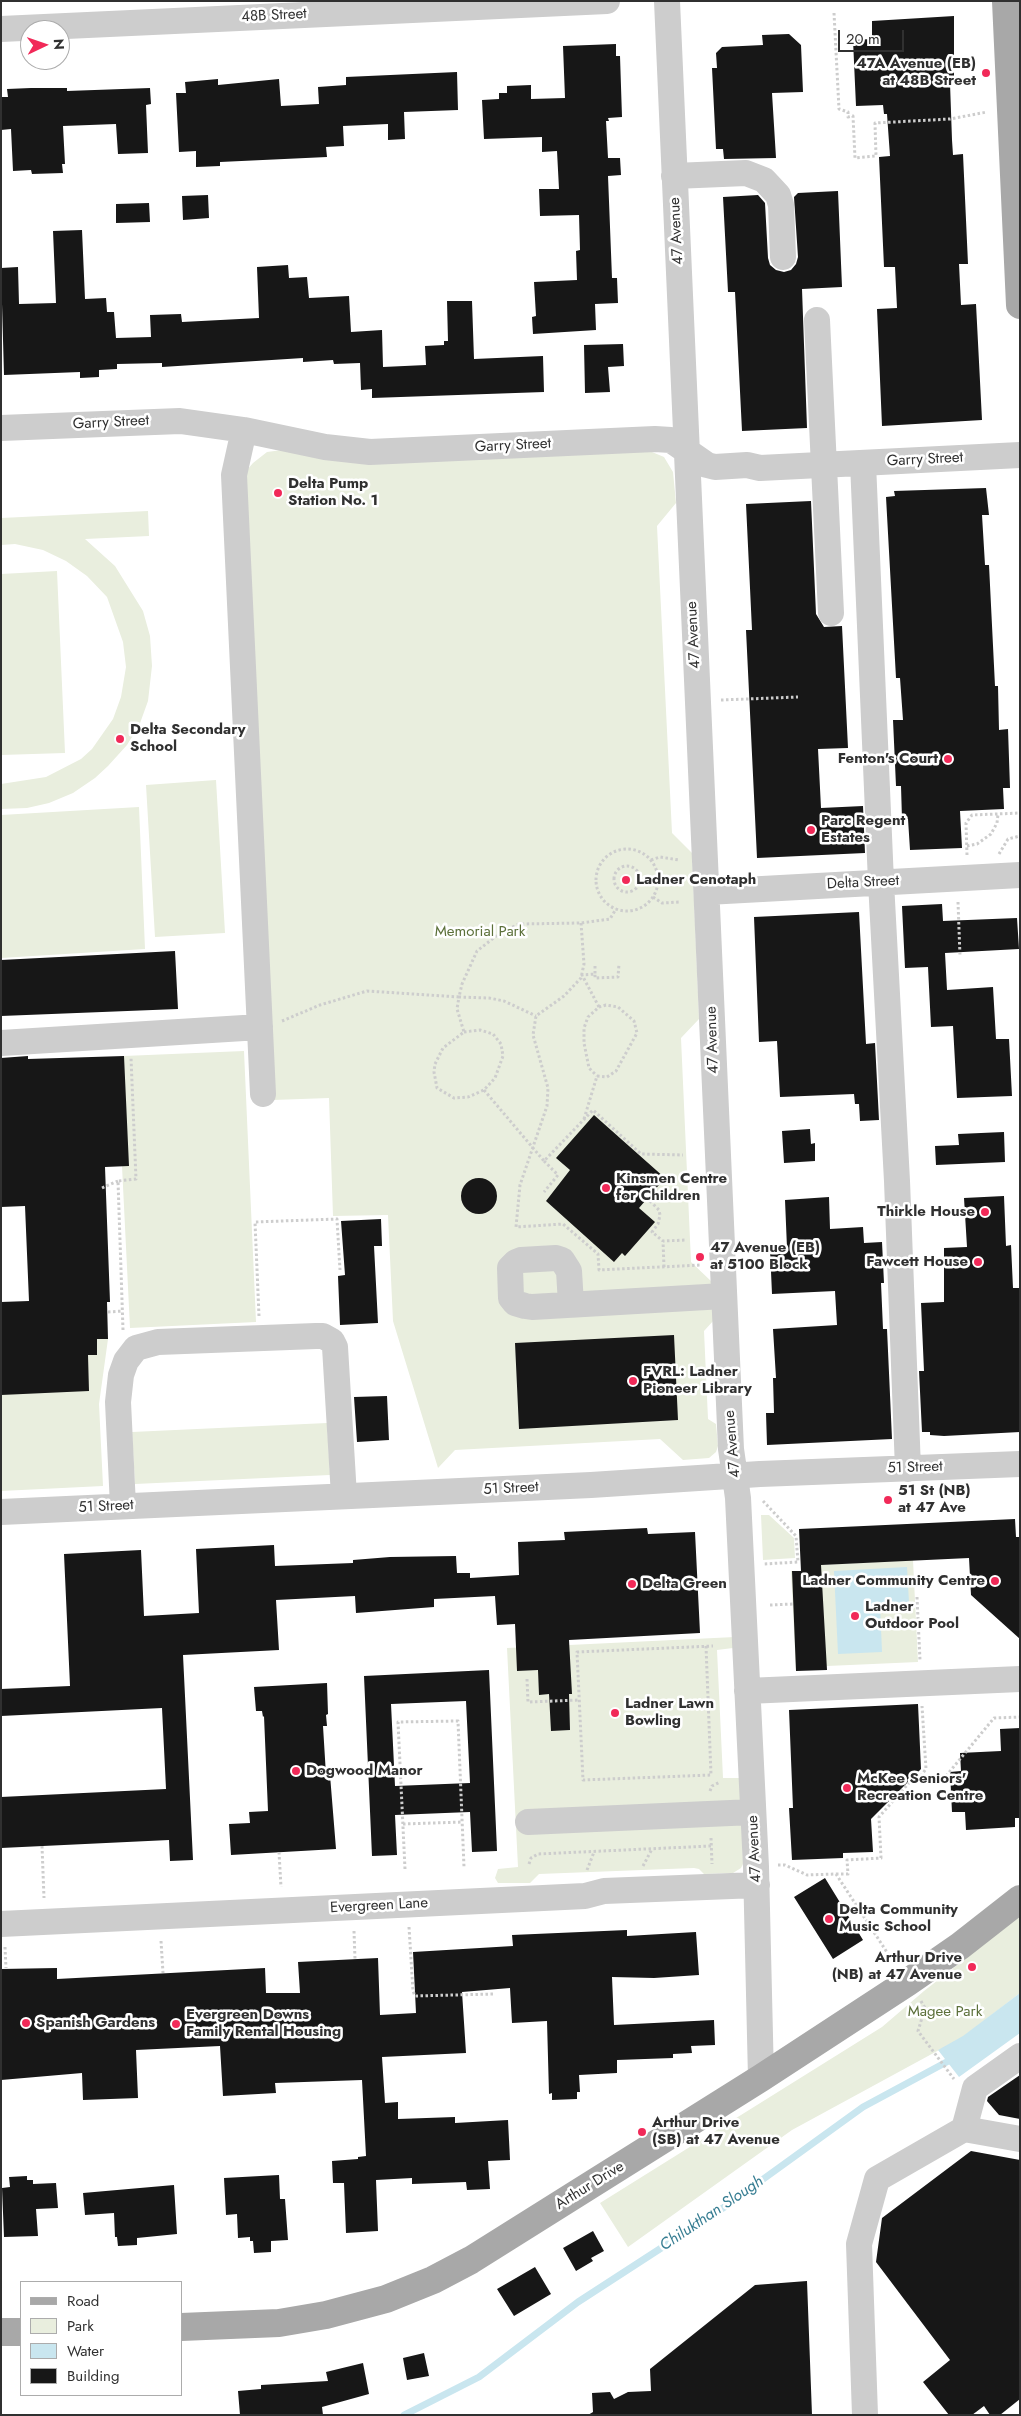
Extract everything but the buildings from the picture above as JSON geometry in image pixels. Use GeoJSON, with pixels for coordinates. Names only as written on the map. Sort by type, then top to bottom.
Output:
{"type":"FeatureCollection","features":[{"type":"Feature","properties":{"kind":"main road"},"geometry":{"type":"LineString","coordinates":[[1006,1],[1020,304]]}},
{"type":"Feature","properties":{"kind":"main road","name":"Arthur Drive"},"geometry":{"type":"LineString","coordinates":[[960,1946],[1020,1888]]}},
{"type":"Feature","properties":{"kind":"main road","name":"Arthur Drive"},"geometry":{"type":"LineString","coordinates":[[182,2327],[279,2322],[326,2315],[367,2305],[422,2285],[471,2260],[761,2078],[960,1946],[1020,1899]]}},
{"type":"Feature","properties":{"kind":"main road"},"geometry":{"type":"LineString","coordinates":[[1,2332],[20,2332]]}},
{"type":"Feature","properties":{"kind":"street","name":"48B Street"},"geometry":{"type":"LineString","coordinates":[[1,29],[607,1]]}},
{"type":"Feature","properties":{"kind":"street","name":"47 Avenue"},"geometry":{"type":"LineString","coordinates":[[667,1],[731,1449],[735,1477],[748,1691],[757,1885],[761,2078]]}},
{"type":"Feature","properties":{"kind":"street"},"geometry":{"type":"LineString","coordinates":[[674,176],[746,174],[764,180],[778,195],[781,205],[783,258]]}},
{"type":"Feature","properties":{"kind":"street"},"geometry":{"type":"LineString","coordinates":[[817,320],[831,613]]}},
{"type":"Feature","properties":{"kind":"street","name":"Garry Street"},"geometry":{"type":"LineString","coordinates":[[1,428],[180,421],[244,430],[325,448],[370,452],[655,439],[670,440],[707,465],[715,467],[746,465],[760,468],[1020,455]]}},
{"type":"Feature","properties":{"kind":"street"},"geometry":{"type":"LineString","coordinates":[[244,430],[234,475],[263,1094]]}},
{"type":"Feature","properties":{"kind":"street"},"geometry":{"type":"LineString","coordinates":[[863,463],[880,882],[897,1181],[908,1469]]}},
{"type":"Feature","properties":{"kind":"street","name":"Delta Street"},"geometry":{"type":"LineString","coordinates":[[707,892],[1020,875]]}},
{"type":"Feature","properties":{"kind":"street"},"geometry":{"type":"LineString","coordinates":[[1,1044],[260,1026]]}},
{"type":"Feature","properties":{"kind":"street"},"geometry":{"type":"LineString","coordinates":[[570,1304],[724,1296]]}},
{"type":"Feature","properties":{"kind":"street"},"geometry":{"type":"LineString","coordinates":[[123,1506],[118,1402],[122,1375],[126,1361],[136,1348],[158,1342],[316,1336],[323,1336],[332,1341],[335,1347],[344,1496]]}},
{"type":"Feature","properties":{"kind":"street","name":"51 Street"},"geometry":{"type":"LineString","coordinates":[[1,1512],[1020,1464]]}},
{"type":"Feature","properties":{"kind":"street"},"geometry":{"type":"LineString","coordinates":[[748,1691],[1020,1679]]}},
{"type":"Feature","properties":{"kind":"street"},"geometry":{"type":"LineString","coordinates":[[528,1822],[753,1812]]}},
{"type":"Feature","properties":{"kind":"street","name":"Evergreen Lane"},"geometry":{"type":"LineString","coordinates":[[3,1933],[585,1896],[604,1892],[757,1885]]}},
{"type":"Feature","properties":{"kind":"street"},"geometry":{"type":"LineString","coordinates":[[964,2129],[975,2088],[1020,2056]]}},
{"type":"Feature","properties":{"kind":"street"},"geometry":{"type":"LineString","coordinates":[[865,2415],[859,2244],[877,2179],[964,2129],[1020,2139]]}},
{"type":"Feature","properties":{"kind":"path"},"geometry":{"type":"LineString","coordinates":[[834,13],[839,109],[848,112],[848,117],[853,116],[855,158],[876,156],[875,123],[950,119],[987,112]]}},
{"type":"Feature","properties":{"kind":"path"},"geometry":{"type":"LineString","coordinates":[[720,700],[798,697]]}},
{"type":"Feature","properties":{"kind":"path"},"geometry":{"type":"LineString","coordinates":[[967,855],[966,823],[972,815],[1020,813]]}},
{"type":"Feature","properties":{"kind":"path"},"geometry":{"type":"LineString","coordinates":[[966,846],[977,844],[991,834],[997,823],[998,814]]}},
{"type":"Feature","properties":{"kind":"path"},"geometry":{"type":"LineString","coordinates":[[999,854],[1008,839],[1020,836]]}},
{"type":"Feature","properties":{"kind":"path"},"geometry":{"type":"LineString","coordinates":[[625,849],[644,854],[651,860],[658,878],[653,897],[637,909],[627,911],[607,903],[597,885],[600,865],[607,857],[625,849]]}},
{"type":"Feature","properties":{"kind":"path"},"geometry":{"type":"LineString","coordinates":[[651,860],[660,858],[678,860]]}},
{"type":"Feature","properties":{"kind":"path"},"geometry":{"type":"LineString","coordinates":[[626,866],[634,869],[640,879],[637,887],[626,892],[618,889],[614,882],[615,873],[626,866]]}},
{"type":"Feature","properties":{"kind":"path"},"geometry":{"type":"LineString","coordinates":[[640,879],[680,877]]}},
{"type":"Feature","properties":{"kind":"path"},"geometry":{"type":"LineString","coordinates":[[653,897],[662,903],[680,902]]}},
{"type":"Feature","properties":{"kind":"path"},"geometry":{"type":"LineString","coordinates":[[958,902],[960,956]]}},
{"type":"Feature","properties":{"kind":"path"},"geometry":{"type":"LineString","coordinates":[[464,1032],[457,1009],[462,984],[477,951],[500,932],[519,924],[582,923],[610,919],[616,908]]}},
{"type":"Feature","properties":{"kind":"path"},"geometry":{"type":"LineString","coordinates":[[582,923],[582,975],[599,1007]]}},
{"type":"Feature","properties":{"kind":"path"},"geometry":{"type":"LineString","coordinates":[[595,966],[595,978],[618,977],[618,964]]}},
{"type":"Feature","properties":{"kind":"path"},"geometry":{"type":"LineString","coordinates":[[595,974],[582,975],[564,996],[536,1016],[533,1035],[548,1088],[547,1106],[520,1185],[516,1227],[563,1224],[598,1254],[598,1270],[688,1266]]}},
{"type":"Feature","properties":{"kind":"path"},"geometry":{"type":"LineString","coordinates":[[260,1026],[289,1020],[320,1004],[366,991],[489,998],[504,1001],[536,1016]]}},
{"type":"Feature","properties":{"kind":"path"},"geometry":{"type":"LineString","coordinates":[[612,1005],[622,1010],[634,1021],[636,1033],[616,1071],[607,1077],[597,1076],[589,1068],[583,1036],[588,1017],[599,1007],[612,1005]]}},
{"type":"Feature","properties":{"kind":"path"},"geometry":{"type":"LineString","coordinates":[[487,1031],[498,1038],[503,1050],[500,1069],[484,1090],[468,1097],[454,1098],[442,1093],[434,1081],[435,1064],[438,1055],[449,1041],[464,1032],[487,1031]]}},
{"type":"Feature","properties":{"kind":"path"},"geometry":{"type":"LineString","coordinates":[[102,1188],[118,1181],[136,1179],[130,1036]]}},
{"type":"Feature","properties":{"kind":"path"},"geometry":{"type":"LineString","coordinates":[[583,1120],[597,1076]]}},
{"type":"Feature","properties":{"kind":"path"},"geometry":{"type":"LineString","coordinates":[[484,1090],[533,1149],[558,1175],[544,1192]]}},
{"type":"Feature","properties":{"kind":"path"},"geometry":{"type":"LineString","coordinates":[[544,1161],[593,1110],[641,1154],[683,1155]]}},
{"type":"Feature","properties":{"kind":"path"},"geometry":{"type":"LineString","coordinates":[[118,1181],[123,1334],[130,1331]]}},
{"type":"Feature","properties":{"kind":"path"},"geometry":{"type":"LineString","coordinates":[[650,1201],[659,1210],[658,1224],[652,1232],[662,1241],[664,1267]]}},
{"type":"Feature","properties":{"kind":"path"},"geometry":{"type":"LineString","coordinates":[[260,1324],[255,1222],[337,1219],[340,1270]]}},
{"type":"Feature","properties":{"kind":"path"},"geometry":{"type":"LineString","coordinates":[[662,1241],[687,1240]]}},
{"type":"Feature","properties":{"kind":"path"},"geometry":{"type":"LineString","coordinates":[[108,1312],[123,1311]]}},
{"type":"Feature","properties":{"kind":"path"},"geometry":{"type":"LineString","coordinates":[[761,1497],[765,1505],[796,1536],[798,1562],[764,1564]]}},
{"type":"Feature","properties":{"kind":"path"},"geometry":{"type":"LineString","coordinates":[[916,1597],[920,1662]]}},
{"type":"Feature","properties":{"kind":"path"},"geometry":{"type":"LineString","coordinates":[[770,1605],[793,1604]]}},
{"type":"Feature","properties":{"kind":"path"},"geometry":{"type":"LineString","coordinates":[[706,1646],[711,1775],[583,1780],[577,1652],[706,1646],[714,1646]]}},
{"type":"Feature","properties":{"kind":"path"},"geometry":{"type":"LineString","coordinates":[[527,1678],[528,1702],[579,1700]]}},
{"type":"Feature","properties":{"kind":"path"},"geometry":{"type":"LineString","coordinates":[[775,1865],[785,1865],[807,1875],[848,1874],[847,1860],[881,1858],[879,1817],[909,1783],[920,1777],[926,1769],[922,1698]]}},
{"type":"Feature","properties":{"kind":"path"},"geometry":{"type":"LineString","coordinates":[[946,1776],[994,1718],[1020,1717]]}},
{"type":"Feature","properties":{"kind":"path"},"geometry":{"type":"LineString","coordinates":[[405,1869],[398,1722],[458,1721],[464,1867]]}},
{"type":"Feature","properties":{"kind":"path"},"geometry":{"type":"LineString","coordinates":[[403,1824],[462,1822]]}},
{"type":"Feature","properties":{"kind":"path"},"geometry":{"type":"LineString","coordinates":[[711,1832],[713,1871]]}},
{"type":"Feature","properties":{"kind":"path"},"geometry":{"type":"LineString","coordinates":[[42,1846],[45,1901]]}},
{"type":"Feature","properties":{"kind":"path"},"geometry":{"type":"LineString","coordinates":[[529,1864],[531,1858],[538,1854],[712,1846]]}},
{"type":"Feature","properties":{"kind":"path"},"geometry":{"type":"LineString","coordinates":[[643,1868],[652,1849]]}},
{"type":"Feature","properties":{"kind":"path"},"geometry":{"type":"LineString","coordinates":[[279,1852],[281,1892]]}},
{"type":"Feature","properties":{"kind":"path"},"geometry":{"type":"LineString","coordinates":[[587,1870],[594,1852]]}},
{"type":"Feature","properties":{"kind":"path"},"geometry":{"type":"LineString","coordinates":[[836,1874],[897,1967]]}},
{"type":"Feature","properties":{"kind":"path"},"geometry":{"type":"LineString","coordinates":[[409,1923],[413,1991],[415,1996],[493,1994]]}},
{"type":"Feature","properties":{"kind":"path"},"geometry":{"type":"LineString","coordinates":[[354,1928],[355,1959]]}},
{"type":"Feature","properties":{"kind":"path"},"geometry":{"type":"LineString","coordinates":[[3,1933],[6,1968]]}},
{"type":"Feature","properties":{"kind":"path"},"geometry":{"type":"LineString","coordinates":[[161,1935],[163,1973]]}},
{"type":"Feature","properties":{"kind":"path"},"geometry":{"type":"LineString","coordinates":[[919,1998],[925,2008],[918,2031],[956,2082]]}},
{"type":"Feature","properties":{"kind":"green space","name":"Memorial Park"},"geometry":{"type":"Polygon","coordinates":[[[282,450],[652,452],[664,457],[673,472],[676,503],[657,526],[672,833],[692,853],[699,1019],[681,1038],[691,1262],[712,1282],[714,1320],[704,1331],[708,1419],[716,1424],[718,1446],[716,1452],[709,1458],[683,1460],[660,1439],[455,1450],[438,1468],[393,1321],[388,1215],[333,1216],[329,1098],[273,1100],[243,494],[247,470],[253,463],[267,452],[282,450]]]}},
{"type":"Feature","properties":{"kind":"green space"},"geometry":{"type":"Polygon","coordinates":[[[148,511],[149,536],[85,539],[115,566],[143,611],[150,636],[152,666],[148,701],[139,726],[127,745],[108,766],[95,778],[73,793],[49,803],[27,808],[1,809],[1,784],[46,777],[81,759],[92,749],[113,719],[121,697],[126,667],[123,642],[107,597],[87,576],[66,561],[43,550],[15,544],[1,545],[1,518],[148,511]]]}},
{"type":"Feature","properties":{"kind":"green space"},"geometry":{"type":"Polygon","coordinates":[[[57,571],[65,753],[1,755],[1,574],[57,571]]]}},
{"type":"Feature","properties":{"kind":"green space"},"geometry":{"type":"Polygon","coordinates":[[[216,780],[225,933],[155,937],[146,785],[216,780]]]}},
{"type":"Feature","properties":{"kind":"green space"},"geometry":{"type":"Polygon","coordinates":[[[139,807],[145,949],[1,958],[1,815],[139,807]]]}},
{"type":"Feature","properties":{"kind":"green space"},"geometry":{"type":"Polygon","coordinates":[[[244,1051],[256,1322],[130,1328],[122,1166],[124,1056],[244,1051]]]}},
{"type":"Feature","properties":{"kind":"green space"},"geometry":{"type":"Polygon","coordinates":[[[97,1339],[108,1339],[99,1404],[103,1486],[1,1491],[1,1395],[88,1355],[97,1355],[97,1339]]]}},
{"type":"Feature","properties":{"kind":"green space"},"geometry":{"type":"Polygon","coordinates":[[[327,1423],[330,1475],[135,1484],[132,1432],[327,1423]]]}},
{"type":"Feature","properties":{"kind":"green space"},"geometry":{"type":"Polygon","coordinates":[[[761,1515],[769,1515],[794,1538],[795,1558],[763,1560],[761,1515]]]}},
{"type":"Feature","properties":{"kind":"green space","name":"Ladner Outdoor Pool"},"geometry":{"type":"Polygon","coordinates":[[[913,1560],[918,1662],[827,1666],[796,1671],[791,1571],[801,1571],[801,1566],[913,1560]]]}},
{"type":"Feature","properties":{"kind":"green space","name":"Ladner Lawn Bowling"},"geometry":{"type":"Polygon","coordinates":[[[735,1637],[733,1648],[717,1650],[723,1778],[740,1778],[743,1864],[741,1868],[733,1873],[704,1874],[699,1869],[694,1868],[539,1874],[530,1883],[498,1883],[495,1878],[498,1869],[518,1867],[507,1648],[735,1637]]]}},
{"type":"Feature","properties":{"kind":"green space","name":"Magee Park"},"geometry":{"type":"Polygon","coordinates":[[[1020,1916],[1020,1993],[963,2037],[792,2130],[628,2247],[600,2203],[882,2027],[924,1991],[1020,1916]]]}},
{"type":"Feature","properties":{"kind":"water"},"geometry":{"type":"Polygon","coordinates":[[[907,1567],[909,1602],[880,1604],[882,1652],[838,1654],[834,1571],[907,1567]]]}},
{"type":"Feature","properties":{"kind":"water"},"geometry":{"type":"Polygon","coordinates":[[[1020,1993],[1020,2033],[959,2077],[938,2050],[963,2036],[1020,1993]]]}},
{"type":"Feature","properties":{"kind":"waterway","name":"Chilukthan Slough"},"geometry":{"type":"LineString","coordinates":[[404,2415],[479,2377],[578,2302],[726,2206],[863,2107],[954,2058]]}},
{"type":"Feature","properties":{"kind":"place","name":"47A Avenue (EB) at 48B Street"},"geometry":{"type":"Point","coordinates":[986,73]}},
{"type":"Feature","properties":{"kind":"place","name":"Delta Pump Station No. 1"},"geometry":{"type":"Point","coordinates":[278,493]}},
{"type":"Feature","properties":{"kind":"place","name":"Delta Secondary School"},"geometry":{"type":"Point","coordinates":[120,739]}},
{"type":"Feature","properties":{"kind":"place","name":"Fenton's Court"},"geometry":{"type":"Point","coordinates":[948,759]}},
{"type":"Feature","properties":{"kind":"place","name":"Parc Regent Estates"},"geometry":{"type":"Point","coordinates":[811,830]}},
{"type":"Feature","properties":{"kind":"place","name":"Ladner Cenotaph"},"geometry":{"type":"Point","coordinates":[626,880]}},
{"type":"Feature","properties":{"kind":"place","name":"Kinsmen Centre for Children"},"geometry":{"type":"Point","coordinates":[606,1188]}},
{"type":"Feature","properties":{"kind":"place","name":"Thirkle House"},"geometry":{"type":"Point","coordinates":[985,1212]}},
{"type":"Feature","properties":{"kind":"place","name":"47 Avenue (EB) at 5100 Block"},"geometry":{"type":"Point","coordinates":[700,1257]}},
{"type":"Feature","properties":{"kind":"place","name":"Fawcett House"},"geometry":{"type":"Point","coordinates":[978,1262]}},
{"type":"Feature","properties":{"kind":"place","name":"FVRL: Ladner Pioneer Library"},"geometry":{"type":"Point","coordinates":[633,1381]}},
{"type":"Feature","properties":{"kind":"place","name":"51 St (NB) at 47 Ave"},"geometry":{"type":"Point","coordinates":[888,1500]}},
{"type":"Feature","properties":{"kind":"place","name":"Ladner Community Centre"},"geometry":{"type":"Point","coordinates":[995,1581]}},
{"type":"Feature","properties":{"kind":"place","name":"Delta Green"},"geometry":{"type":"Point","coordinates":[632,1584]}},
{"type":"Feature","properties":{"kind":"place","name":"Ladner Outdoor Pool"},"geometry":{"type":"Point","coordinates":[855,1616]}},
{"type":"Feature","properties":{"kind":"place","name":"Ladner Lawn Bowling"},"geometry":{"type":"Point","coordinates":[615,1713]}},
{"type":"Feature","properties":{"kind":"place","name":"Dogwood Manor"},"geometry":{"type":"Point","coordinates":[296,1771]}},
{"type":"Feature","properties":{"kind":"place","name":"McKee Seniors' Recreation Centre"},"geometry":{"type":"Point","coordinates":[847,1788]}},
{"type":"Feature","properties":{"kind":"place","name":"Delta Community Music School"},"geometry":{"type":"Point","coordinates":[829,1919]}},
{"type":"Feature","properties":{"kind":"place","name":"Arthur Drive (NB) at 47 Avenue"},"geometry":{"type":"Point","coordinates":[972,1967]}},
{"type":"Feature","properties":{"kind":"place","name":"Spanish Gardens"},"geometry":{"type":"Point","coordinates":[26,2023]}},
{"type":"Feature","properties":{"kind":"place","name":"Evergreen Downs Family Rental Housing"},"geometry":{"type":"Point","coordinates":[176,2024]}},
{"type":"Feature","properties":{"kind":"place","name":"Arthur Drive (SB) at 47 Avenue"},"geometry":{"type":"Point","coordinates":[642,2132]}}]}
